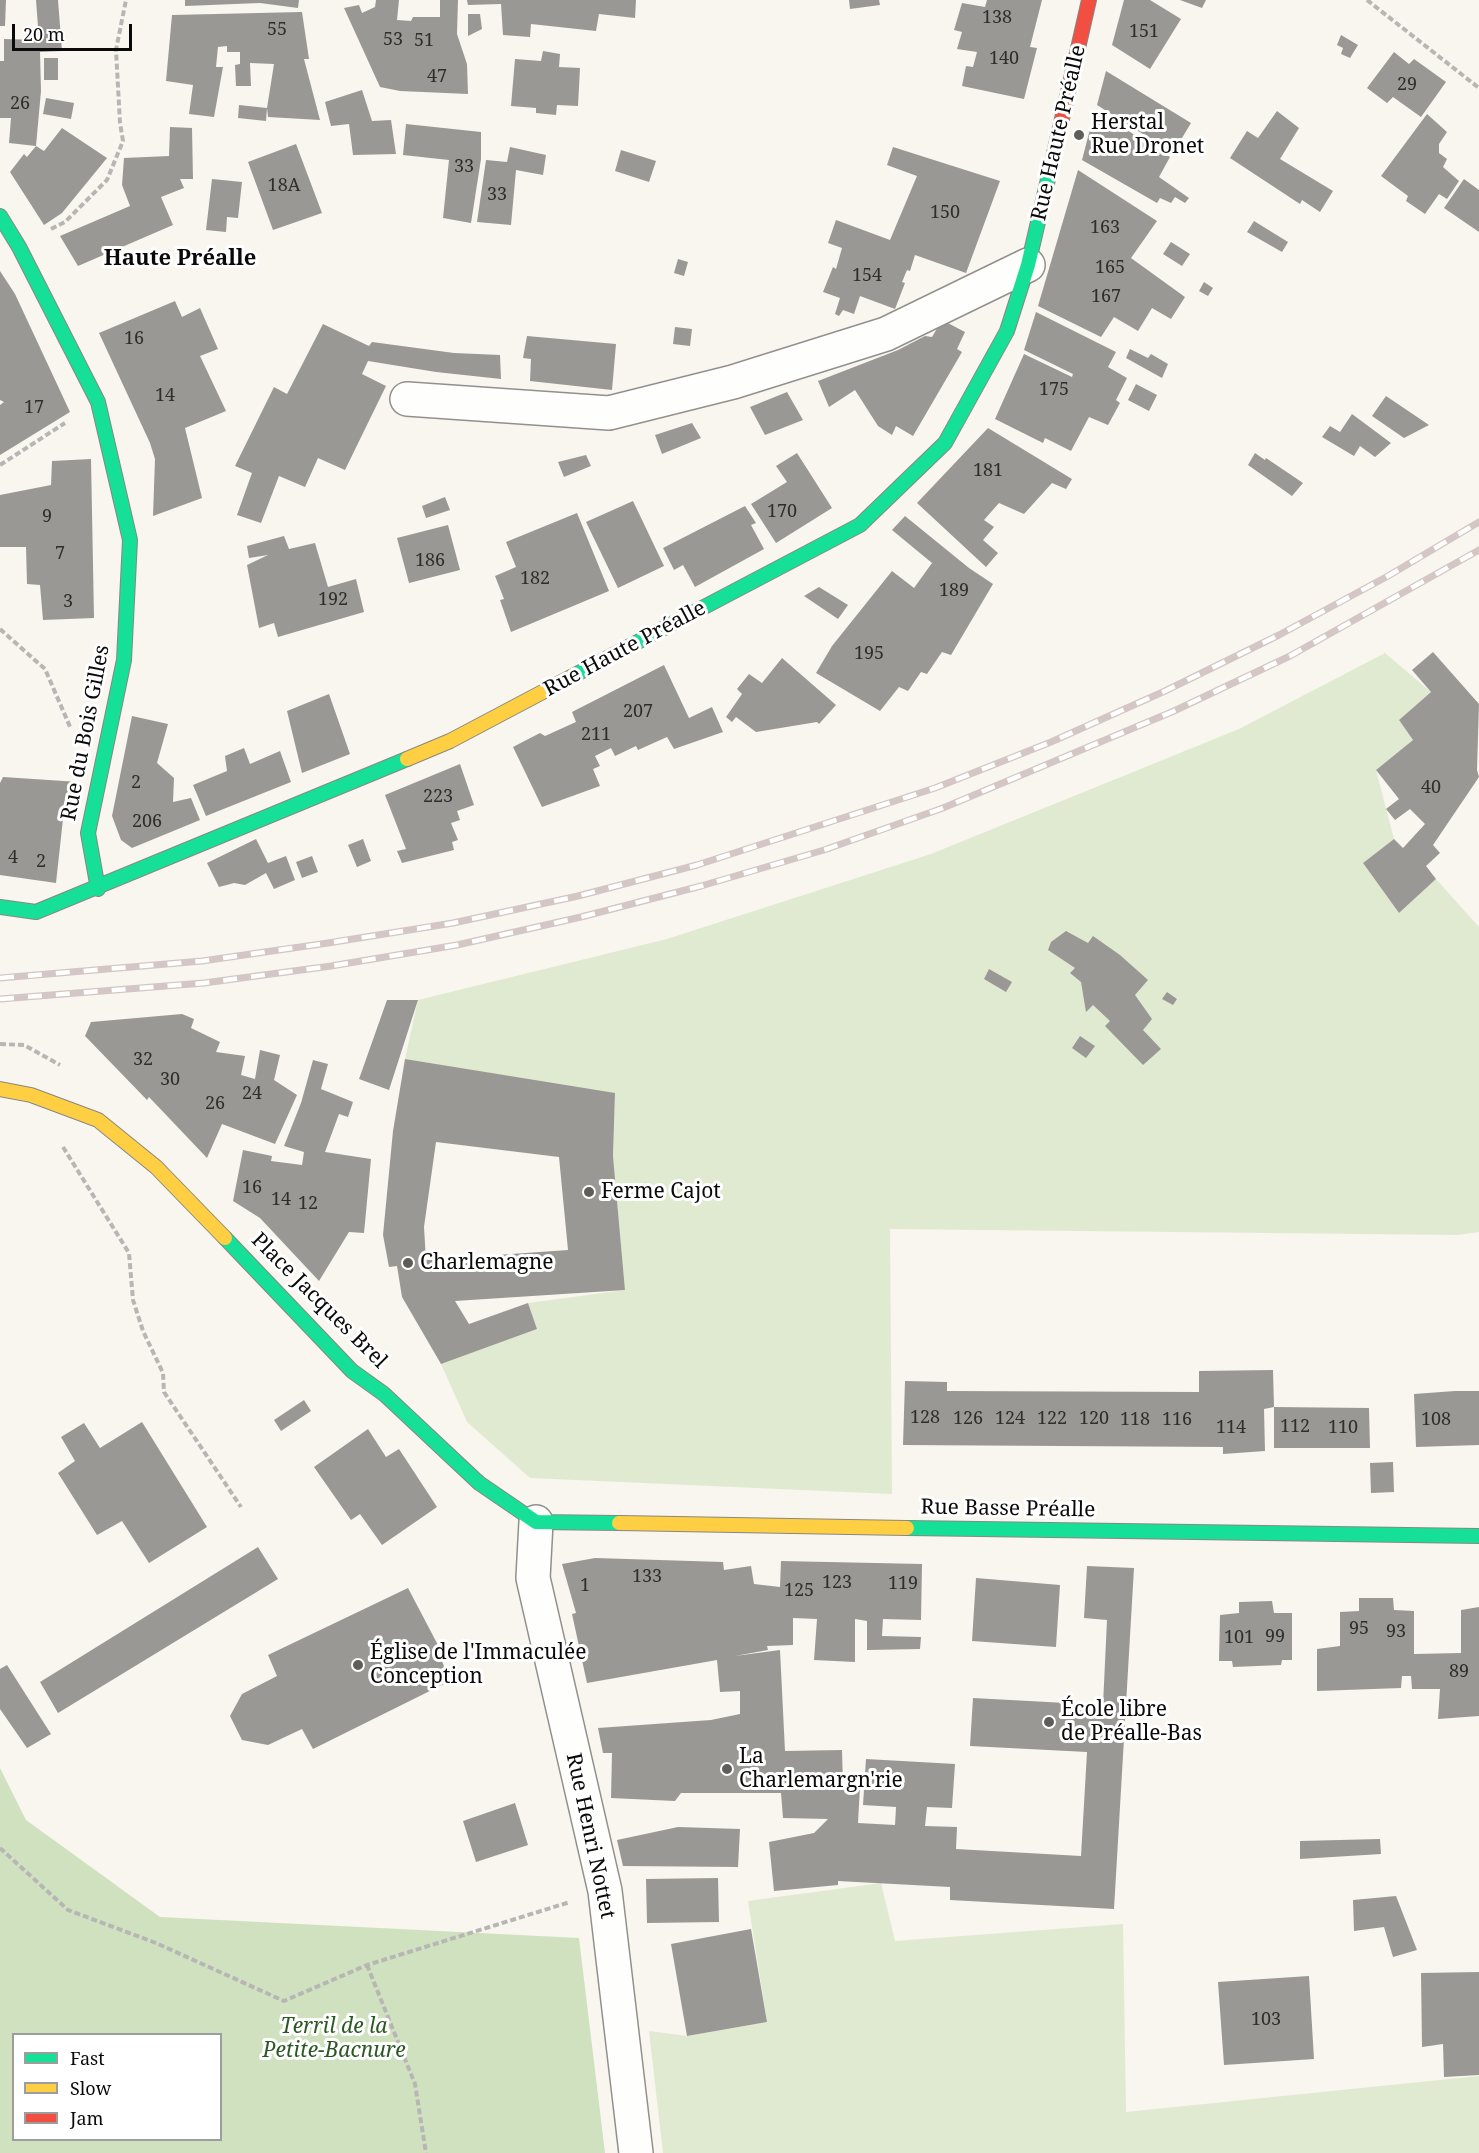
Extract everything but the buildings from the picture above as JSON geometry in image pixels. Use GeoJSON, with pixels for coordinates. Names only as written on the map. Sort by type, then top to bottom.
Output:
{"type":"FeatureCollection","features":[{"type":"Feature","properties":{"kind":"street","name":"Rue Haute Préalle"},"geometry":{"type":"LineString","coordinates":[[0,907],[36,912],[98,889],[450,741],[860,525],[945,443],[1007,330],[1028,265],[1089,0]]}},
{"type":"Feature","properties":{"kind":"street","name":"Rue du Bois Gilles"},"geometry":{"type":"LineString","coordinates":[[0,216],[19,247],[98,402],[130,540],[124,660],[88,833],[98,889]]}},
{"type":"Feature","properties":{"kind":"street"},"geometry":{"type":"LineString","coordinates":[[407,399],[609,413],[733,382],[886,334],[1028,265]]}},
{"type":"Feature","properties":{"kind":"street","name":"Place Jacques Brel"},"geometry":{"type":"LineString","coordinates":[[0,1089],[44,1100],[98,1120],[106,1126],[156,1167],[352,1371],[384,1394],[479,1483],[536,1522]]}},
{"type":"Feature","properties":{"kind":"street","name":"Rue Basse Préalle"},"geometry":{"type":"LineString","coordinates":[[536,1522],[1479,1536]]}},
{"type":"Feature","properties":{"kind":"street","name":"Rue Henri Nottet"},"geometry":{"type":"LineString","coordinates":[[536,1522],[533,1578],[605,1891],[636,2153]]}},
{"type":"Feature","properties":{"kind":"path"},"geometry":{"type":"LineString","coordinates":[[19,247],[65,222],[107,180],[123,141],[116,50],[126,0]]}},
{"type":"Feature","properties":{"kind":"path"},"geometry":{"type":"LineString","coordinates":[[1367,0],[1479,88]]}},
{"type":"Feature","properties":{"kind":"path"},"geometry":{"type":"LineString","coordinates":[[0,465],[98,402]]}},
{"type":"Feature","properties":{"kind":"path"},"geometry":{"type":"LineString","coordinates":[[0,629],[45,669],[82,759],[99,774]]}},
{"type":"Feature","properties":{"kind":"path"},"geometry":{"type":"LineString","coordinates":[[0,1044],[24,1046]]}},
{"type":"Feature","properties":{"kind":"path"},"geometry":{"type":"LineString","coordinates":[[44,1100],[61,1143],[129,1253],[133,1300],[143,1331],[163,1373],[164,1392],[241,1507]]}},
{"type":"Feature","properties":{"kind":"path"},"geometry":{"type":"LineString","coordinates":[[0,1848],[68,1910],[156,1943],[284,2001],[368,1965],[605,1891]]}},
{"type":"Feature","properties":{"kind":"path"},"geometry":{"type":"LineString","coordinates":[[368,1965],[415,2084],[426,2153]]}},
{"type":"Feature","properties":{"kind":"green space"},"geometry":{"type":"Polygon","coordinates":[[[1385,653],[1431,692],[1399,720],[1413,740],[1376,770],[1394,839],[1363,863],[1399,913],[1436,879],[1479,927],[1479,1232],[1458,1235],[890,1229],[892,1494],[530,1478],[467,1422],[441,1364],[537,1329],[528,1303],[625,1290],[613,1156],[615,1094],[405,1059],[418,1000],[667,939],[931,854],[1239,729],[1385,653]]]}},
{"type":"Feature","properties":{"kind":"green space","name":"Terril de la Petite-Bacnure"},"geometry":{"type":"Polygon","coordinates":[[[0,1768],[26,1820],[160,1917],[579,1938],[605,2153],[0,2153],[0,1768]]]}},
{"type":"Feature","properties":{"kind":"green space"},"geometry":{"type":"Polygon","coordinates":[[[881,1883],[895,1941],[1123,1924],[1126,2112],[1479,2076],[1479,2153],[663,2153],[649,2031],[687,2036],[767,2022],[748,1901],[881,1883]]]}},
{"type":"Feature","properties":{"kind":"railway"},"geometry":{"type":"LineString","coordinates":[[0,978],[202,961],[453,923],[578,896],[697,865],[935,788],[1051,742],[1165,691],[1279,635],[1388,576],[1479,522]]}},
{"type":"Feature","properties":{"kind":"railway"},"geometry":{"type":"LineString","coordinates":[[0,999],[204,983],[331,966],[457,945],[581,917],[701,886],[824,850],[943,808],[1174,711],[1290,656],[1479,550]]}},
{"type":"Feature","properties":{"kind":"traffic: fast"},"geometry":{"type":"LineString","coordinates":[[571,677],[860,525],[945,443],[1007,331],[1028,265],[1059,132]]}},
{"type":"Feature","properties":{"kind":"traffic: fast"},"geometry":{"type":"LineString","coordinates":[[0,216],[19,247],[98,402],[130,540],[124,660],[88,833],[98,889]]}},
{"type":"Feature","properties":{"kind":"traffic: fast"},"geometry":{"type":"LineString","coordinates":[[0,907],[36,912],[407,759]]}},
{"type":"Feature","properties":{"kind":"traffic: fast"},"geometry":{"type":"LineString","coordinates":[[225,1238],[352,1371],[384,1394],[479,1483],[536,1522],[619,1523]]}},
{"type":"Feature","properties":{"kind":"traffic: fast"},"geometry":{"type":"LineString","coordinates":[[907,1528],[1479,1536]]}},
{"type":"Feature","properties":{"kind":"traffic: slow"},"geometry":{"type":"LineString","coordinates":[[407,759],[450,741],[571,677]]}},
{"type":"Feature","properties":{"kind":"traffic: slow"},"geometry":{"type":"LineString","coordinates":[[0,1089],[31,1095],[98,1120],[156,1167],[225,1238]]}},
{"type":"Feature","properties":{"kind":"traffic: slow"},"geometry":{"type":"LineString","coordinates":[[619,1523],[907,1528]]}},
{"type":"Feature","properties":{"kind":"traffic: jam"},"geometry":{"type":"LineString","coordinates":[[1059,132],[1089,0]]}},
{"type":"Feature","properties":{"kind":"place","name":"Herstal Rue Dronet"},"geometry":{"type":"Point","coordinates":[1079,135]}},
{"type":"Feature","properties":{"kind":"place","name":"Ferme Cajot"},"geometry":{"type":"Point","coordinates":[589,1192]}},
{"type":"Feature","properties":{"kind":"place","name":"Charlemagne"},"geometry":{"type":"Point","coordinates":[408,1263]}},
{"type":"Feature","properties":{"kind":"place","name":"Église de l'Immaculée Conception"},"geometry":{"type":"Point","coordinates":[358,1665]}},
{"type":"Feature","properties":{"kind":"place","name":"École libre de Préalle-Bas"},"geometry":{"type":"Point","coordinates":[1049,1722]}},
{"type":"Feature","properties":{"kind":"place","name":"La Charlemargn'rie"},"geometry":{"type":"Point","coordinates":[727,1769]}},
{"type":"Feature","properties":{"kind":"district","name":"Haute Préalle"},"geometry":{"type":"Point","coordinates":[180,259]}}]}
